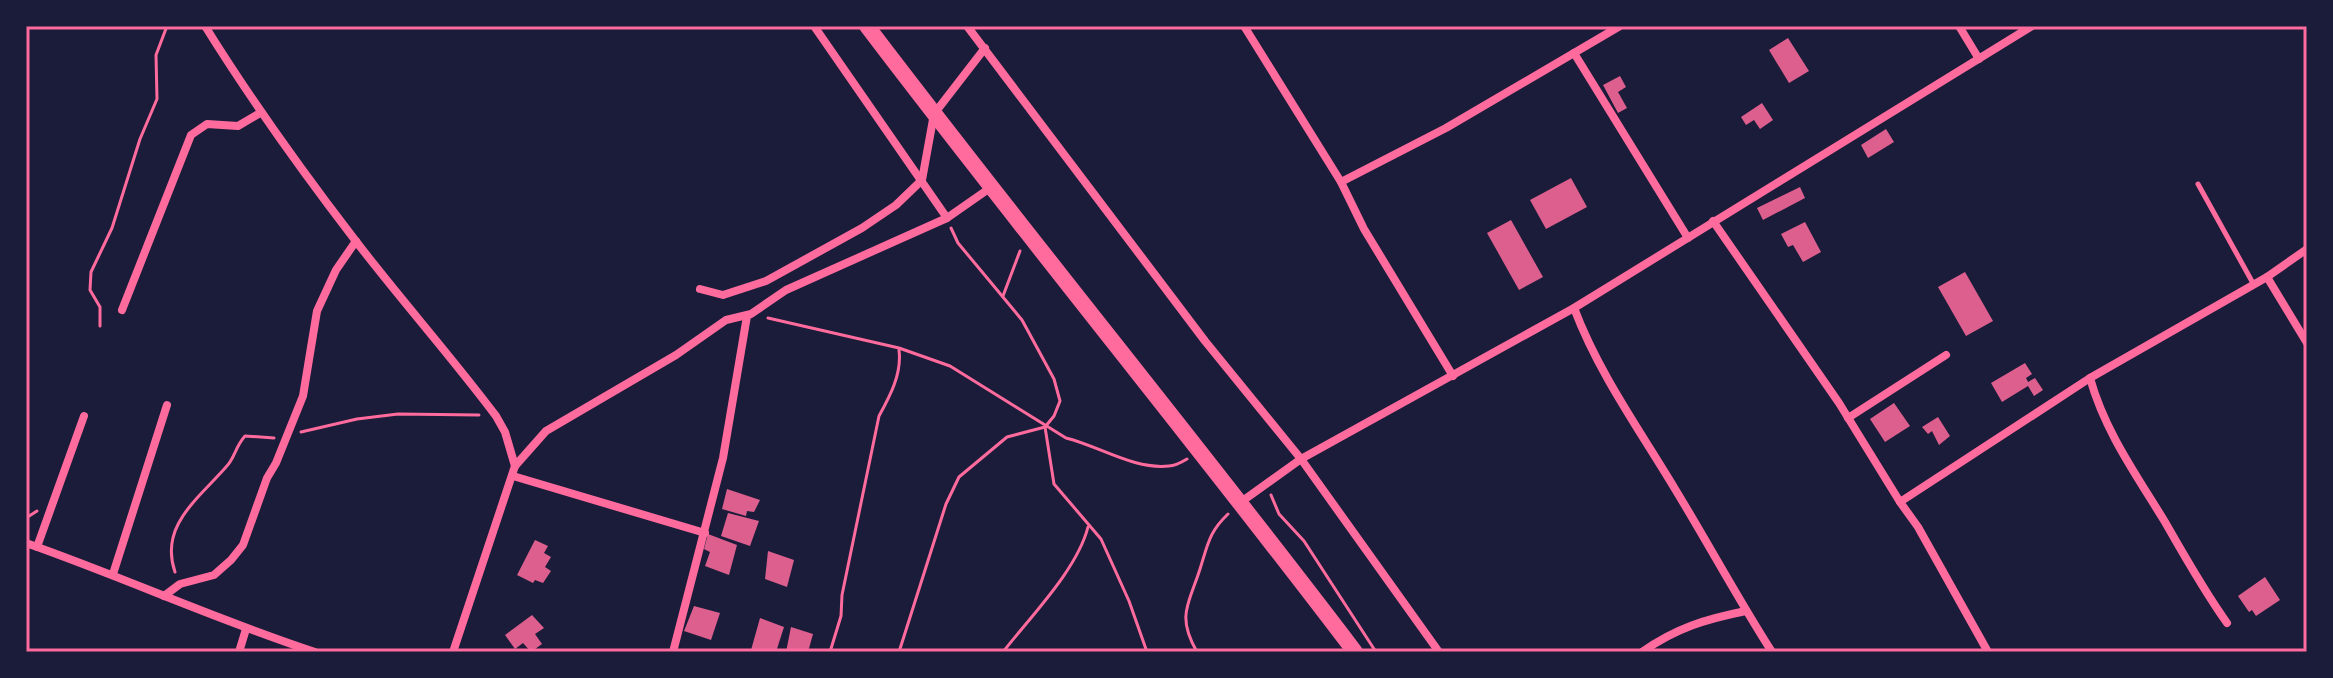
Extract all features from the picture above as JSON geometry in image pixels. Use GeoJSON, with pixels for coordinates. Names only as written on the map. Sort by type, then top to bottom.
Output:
{"type":"FeatureCollection","features":[{"type":"Feature","properties":{"kind":"highway"},"geometry":{"type":"LineString","coordinates":[[867,26],[990,188],[1241,502],[1355,652]]}},
{"type":"Feature","properties":{"kind":"street"},"geometry":{"type":"LineString","coordinates":[[205,26],[260,113],[356,241],[496,416],[505,432],[515,466],[513,476],[453,652]]}},
{"type":"Feature","properties":{"kind":"street"},"geometry":{"type":"LineString","coordinates":[[814,26],[947,218]]}},
{"type":"Feature","properties":{"kind":"street"},"geometry":{"type":"LineString","coordinates":[[967,26],[1205,341],[1301,459],[1439,652]]}},
{"type":"Feature","properties":{"kind":"street"},"geometry":{"type":"LineString","coordinates":[[1244,26],[1341,182],[1364,229],[1453,376]]}},
{"type":"Feature","properties":{"kind":"street"},"geometry":{"type":"LineString","coordinates":[[1341,182],[1446,128],[1620,26]]}},
{"type":"Feature","properties":{"kind":"street"},"geometry":{"type":"LineString","coordinates":[[1959,26],[1979,59]]}},
{"type":"Feature","properties":{"kind":"street"},"geometry":{"type":"LineString","coordinates":[[1241,502],[1301,459],[1574,308],[2032,26]]}},
{"type":"Feature","properties":{"kind":"street"},"geometry":{"type":"LineString","coordinates":[[700,289],[723,295],[766,281],[862,228],[896,205],[922,180],[934,114],[985,48]]}},
{"type":"Feature","properties":{"kind":"street"},"geometry":{"type":"LineString","coordinates":[[1574,53],[1688,238]]}},
{"type":"Feature","properties":{"kind":"street"},"geometry":{"type":"LineString","coordinates":[[122,310],[191,135],[207,124],[238,126],[260,113]]}},
{"type":"Feature","properties":{"kind":"street"},"geometry":{"type":"LineString","coordinates":[[515,466],[546,431],[676,355],[726,320],[749,315],[786,290],[947,218],[990,188]]}},
{"type":"Feature","properties":{"kind":"street"},"geometry":{"type":"LineString","coordinates":[[1713,221],[1848,418],[1918,527],[1988,652]]}},
{"type":"Feature","properties":{"kind":"street"},"geometry":{"type":"LineString","coordinates":[[164,596],[180,584],[214,575],[243,545],[267,478],[303,396],[317,311],[336,270],[356,241]]}},
{"type":"Feature","properties":{"kind":"street"},"geometry":{"type":"LineString","coordinates":[[1900,502],[2090,378],[2254,285],[2307,249]]}},
{"type":"Feature","properties":{"kind":"street"},"geometry":{"type":"LineString","coordinates":[[2267,277],[2307,343]]}},
{"type":"Feature","properties":{"kind":"street"},"geometry":{"type":"LineString","coordinates":[[1574,308],[1588,346],[1627,416],[1675,488],[1772,652]]}},
{"type":"Feature","properties":{"kind":"street"},"geometry":{"type":"LineString","coordinates":[[673,652],[723,458],[749,315]]}},
{"type":"Feature","properties":{"kind":"street"},"geometry":{"type":"LineString","coordinates":[[1848,418],[1946,355]]}},
{"type":"Feature","properties":{"kind":"street"},"geometry":{"type":"LineString","coordinates":[[2090,378],[2097,403],[2118,446],[2202,587],[2227,623]]}},
{"type":"Feature","properties":{"kind":"street"},"geometry":{"type":"LineString","coordinates":[[113,574],[167,405]]}},
{"type":"Feature","properties":{"kind":"street"},"geometry":{"type":"LineString","coordinates":[[37,547],[84,416]]}},
{"type":"Feature","properties":{"kind":"street"},"geometry":{"type":"LineString","coordinates":[[513,476],[705,533]]}},
{"type":"Feature","properties":{"kind":"street"},"geometry":{"type":"LineString","coordinates":[[26,543],[113,574],[246,629],[315,652]]}},
{"type":"Feature","properties":{"kind":"street"},"geometry":{"type":"LineString","coordinates":[[1642,652],[1660,639],[1701,620],[1746,611]]}},
{"type":"Feature","properties":{"kind":"street"},"geometry":{"type":"LineString","coordinates":[[239,652],[246,629]]}},
{"type":"Feature","properties":{"kind":"lane"},"geometry":{"type":"LineString","coordinates":[[2198,184],[2254,285]]}},
{"type":"Feature","properties":{"kind":"path"},"geometry":{"type":"LineString","coordinates":[[100,326],[100,307],[90,290],[91,272],[112,228],[140,139],[157,99],[156,55],[167,26]]}},
{"type":"Feature","properties":{"kind":"path"},"geometry":{"type":"LineString","coordinates":[[899,652],[946,504],[959,477],[1007,437],[1045,427],[1060,401],[1054,379],[1022,320],[958,243],[947,218]]}},
{"type":"Feature","properties":{"kind":"path"},"geometry":{"type":"LineString","coordinates":[[1003,296],[1026,234]]}},
{"type":"Feature","properties":{"kind":"path"},"geometry":{"type":"LineString","coordinates":[[749,315],[899,348],[950,366],[1045,427],[1129,461],[1171,467],[1201,452]]}},
{"type":"Feature","properties":{"kind":"path"},"geometry":{"type":"LineString","coordinates":[[830,652],[841,616],[842,595],[879,416],[896,379],[899,348]]}},
{"type":"Feature","properties":{"kind":"path"},"geometry":{"type":"LineString","coordinates":[[180,584],[169,552],[175,525],[211,481],[229,465],[236,446],[245,436],[286,438],[331,424],[398,414],[496,416]]}},
{"type":"Feature","properties":{"kind":"path"},"geometry":{"type":"LineString","coordinates":[[1045,427],[1054,484],[1101,539],[1147,652]]}},
{"type":"Feature","properties":{"kind":"path"},"geometry":{"type":"LineString","coordinates":[[1266,484],[1279,514],[1304,541],[1376,652]]}},
{"type":"Feature","properties":{"kind":"path"},"geometry":{"type":"LineString","coordinates":[[1197,652],[1189,638],[1185,619],[1187,598],[1213,529],[1241,502]]}},
{"type":"Feature","properties":{"kind":"path"},"geometry":{"type":"LineString","coordinates":[[1003,652],[1069,565],[1083,543],[1088,526]]}},
{"type":"Feature","properties":{"kind":"building"},"geometry":{"type":"Polygon","coordinates":[[[1788,38],[1809,71],[1789,83],[1769,50],[1788,38]]]}},
{"type":"Feature","properties":{"kind":"building"},"geometry":{"type":"Polygon","coordinates":[[[1620,76],[1626,87],[1618,92],[1627,108],[1618,113],[1603,85],[1620,76]]]}},
{"type":"Feature","properties":{"kind":"building"},"geometry":{"type":"Polygon","coordinates":[[[1762,103],[1773,120],[1760,129],[1754,120],[1746,125],[1741,117],[1762,103]]]}},
{"type":"Feature","properties":{"kind":"building"},"geometry":{"type":"Polygon","coordinates":[[[1886,129],[1894,142],[1868,158],[1861,145],[1886,129]]]}},
{"type":"Feature","properties":{"kind":"building"},"geometry":{"type":"Polygon","coordinates":[[[1571,178],[1587,207],[1546,229],[1530,200],[1571,178]]]}},
{"type":"Feature","properties":{"kind":"building"},"geometry":{"type":"Polygon","coordinates":[[[1800,187],[1805,198],[1763,220],[1757,208],[1800,187]]]}},
{"type":"Feature","properties":{"kind":"building"},"geometry":{"type":"Polygon","coordinates":[[[1511,220],[1543,277],[1519,290],[1487,233],[1511,220]]]}},
{"type":"Feature","properties":{"kind":"building"},"geometry":{"type":"Polygon","coordinates":[[[1805,222],[1821,252],[1803,262],[1793,245],[1788,247],[1781,234],[1805,222]]]}},
{"type":"Feature","properties":{"kind":"building"},"geometry":{"type":"Polygon","coordinates":[[[1965,272],[1993,321],[1966,336],[1938,287],[1965,272]]]}},
{"type":"Feature","properties":{"kind":"building"},"geometry":{"type":"Polygon","coordinates":[[[2025,363],[2032,374],[2026,378],[2028,382],[2035,378],[2043,390],[2034,396],[2028,386],[2002,402],[1991,383],[2025,363]]]}},
{"type":"Feature","properties":{"kind":"building"},"geometry":{"type":"Polygon","coordinates":[[[1894,403],[1910,426],[1885,442],[1870,419],[1894,403]]]}},
{"type":"Feature","properties":{"kind":"building"},"geometry":{"type":"Polygon","coordinates":[[[1938,417],[1950,436],[1939,445],[1932,431],[1928,434],[1922,427],[1938,417]]]}},
{"type":"Feature","properties":{"kind":"building"},"geometry":{"type":"Polygon","coordinates":[[[727,489],[760,500],[754,512],[747,511],[746,516],[722,509],[727,489]]]}},
{"type":"Feature","properties":{"kind":"building"},"geometry":{"type":"Polygon","coordinates":[[[728,513],[759,521],[750,546],[721,536],[728,513]]]}},
{"type":"Feature","properties":{"kind":"building"},"geometry":{"type":"Polygon","coordinates":[[[708,534],[737,545],[729,575],[705,566],[710,552],[704,549],[708,534]]]}},
{"type":"Feature","properties":{"kind":"building"},"geometry":{"type":"Polygon","coordinates":[[[535,540],[548,546],[544,553],[551,557],[545,567],[551,571],[543,583],[535,580],[533,583],[517,575],[535,540]]]}},
{"type":"Feature","properties":{"kind":"building"},"geometry":{"type":"Polygon","coordinates":[[[768,551],[794,560],[787,587],[765,579],[768,551]]]}},
{"type":"Feature","properties":{"kind":"building"},"geometry":{"type":"Polygon","coordinates":[[[2265,577],[2280,600],[2256,616],[2252,610],[2249,612],[2238,596],[2265,577]]]}},
{"type":"Feature","properties":{"kind":"building"},"geometry":{"type":"Polygon","coordinates":[[[694,606],[720,613],[711,640],[684,631],[694,606]]]}},
{"type":"Feature","properties":{"kind":"building"},"geometry":{"type":"Polygon","coordinates":[[[532,615],[544,628],[535,634],[542,644],[531,652],[523,643],[515,649],[505,635],[532,615]]]}},
{"type":"Feature","properties":{"kind":"building"},"geometry":{"type":"Polygon","coordinates":[[[760,618],[784,627],[776,652],[751,650],[760,618]]]}},
{"type":"Feature","properties":{"kind":"building"},"geometry":{"type":"Polygon","coordinates":[[[791,627],[813,634],[808,652],[786,652],[791,627]]]}}]}
